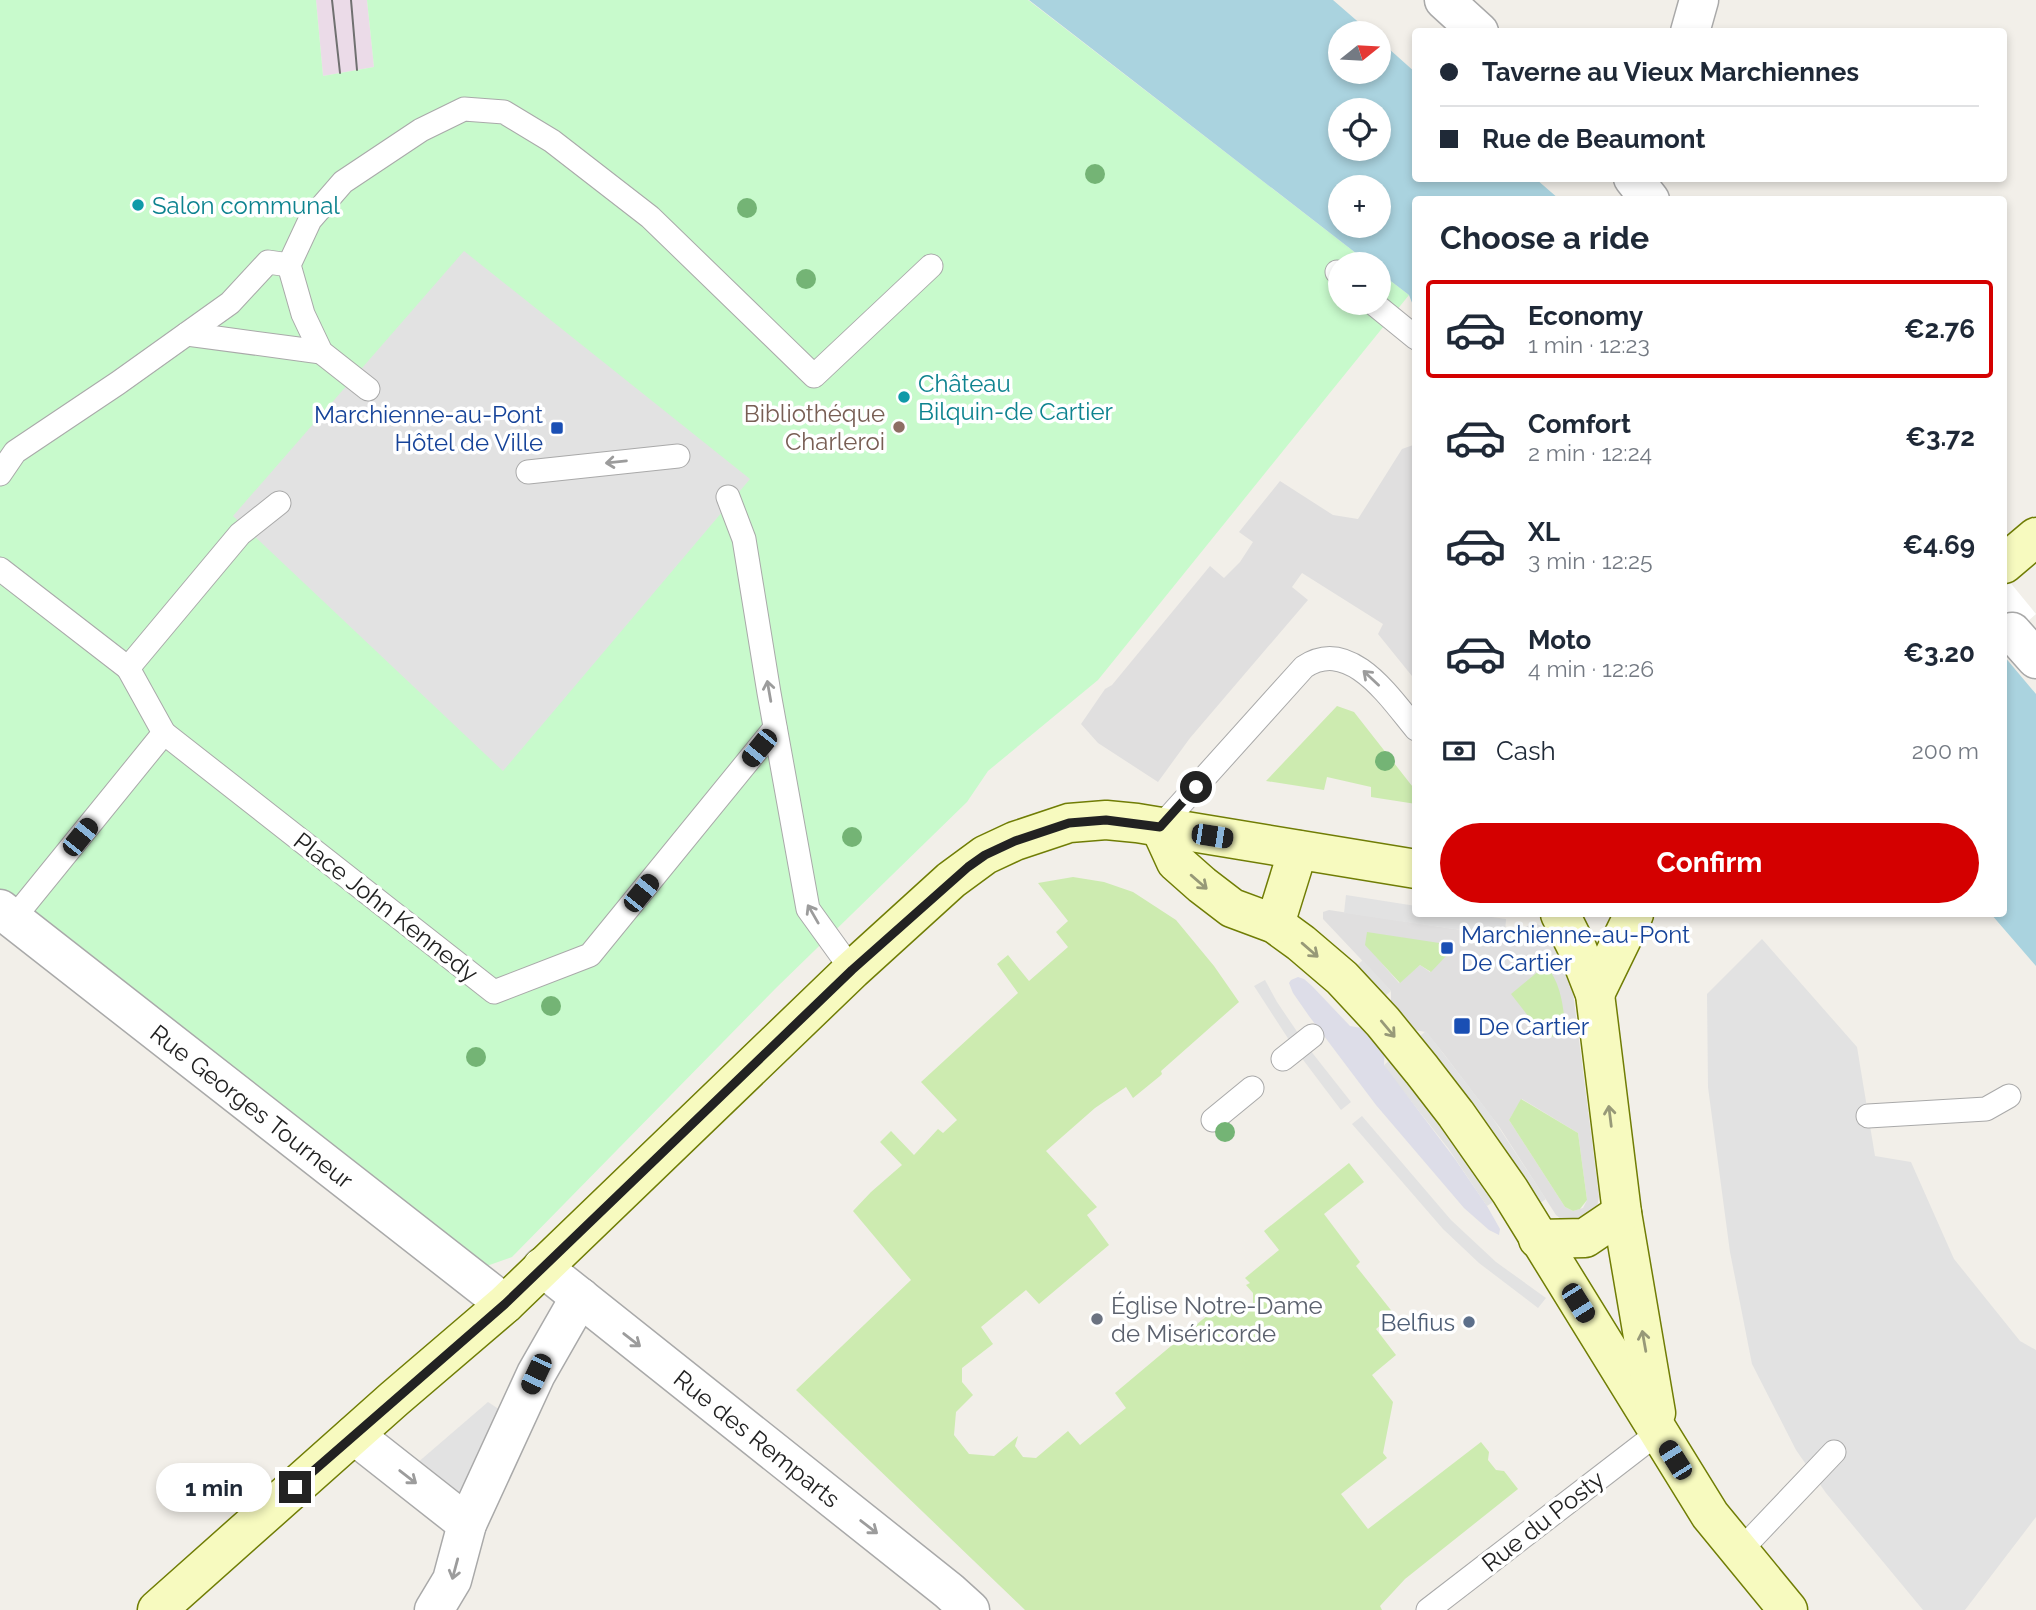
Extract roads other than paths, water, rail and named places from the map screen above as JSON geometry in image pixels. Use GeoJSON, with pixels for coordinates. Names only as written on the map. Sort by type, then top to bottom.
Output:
{"type":"FeatureCollection","features":[{"type":"Feature","properties":{"kind":"main road"},"geometry":{"type":"LineString","coordinates":[[2007,561],[2036,537]]}},
{"type":"Feature","properties":{"kind":"main road"},"geometry":{"type":"LineString","coordinates":[[157,1610],[505,1304],[852,970],[951,880],[985,855],[1015,841],[1069,823],[1106,820],[1412,868]]}},
{"type":"Feature","properties":{"kind":"main road"},"geometry":{"type":"LineString","coordinates":[[1160,827],[1176,862],[1232,908],[1275,924],[1301,943],[1342,978],[1394,1035],[1510,1191],[1710,1515],[1788,1610]]}},
{"type":"Feature","properties":{"kind":"main road"},"geometry":{"type":"LineString","coordinates":[[1275,924],[1298,850]]}},
{"type":"Feature","properties":{"kind":"main road"},"geometry":{"type":"LineString","coordinates":[[1562,917],[1595,994],[1622,1213],[1659,1432]]}},
{"type":"Feature","properties":{"kind":"main road"},"geometry":{"type":"LineString","coordinates":[[1595,994],[1633,917]]}},
{"type":"Feature","properties":{"kind":"main road"},"geometry":{"type":"LineString","coordinates":[[1538,1239],[1585,1238],[1622,1213]]}},
{"type":"Feature","properties":{"kind":"street"},"geometry":{"type":"LineString","coordinates":[[1444,0],[1475,28]]}},
{"type":"Feature","properties":{"kind":"street"},"geometry":{"type":"LineString","coordinates":[[1691,28],[1699,0]]}},
{"type":"Feature","properties":{"kind":"street"},"geometry":{"type":"LineString","coordinates":[[1636,182],[1647,196]]}},
{"type":"Feature","properties":{"kind":"street","name":"Rue Georges Tourneur"},"geometry":{"type":"LineString","coordinates":[[4,920],[505,1304]]}},
{"type":"Feature","properties":{"kind":"street","name":"Rue des Remparts"},"geometry":{"type":"LineString","coordinates":[[542,1267],[970,1610]]}},
{"type":"Feature","properties":{"kind":"street"},"geometry":{"type":"LineString","coordinates":[[434,1610],[452,1580],[467,1524],[536,1374],[580,1297]]}},
{"type":"Feature","properties":{"kind":"street"},"geometry":{"type":"LineString","coordinates":[[354,1435],[467,1524]]}},
{"type":"Feature","properties":{"kind":"lane"},"geometry":{"type":"LineString","coordinates":[[368,389],[321,352],[303,314],[289,265],[310,220],[343,182],[421,130],[464,109],[504,111],[552,141],[650,217],[814,376],[931,266]]}},
{"type":"Feature","properties":{"kind":"lane"},"geometry":{"type":"LineString","coordinates":[[0,474],[15,452],[230,303],[268,262],[289,265]]}},
{"type":"Feature","properties":{"kind":"lane"},"geometry":{"type":"LineString","coordinates":[[1388,315],[1412,335]]}},
{"type":"Feature","properties":{"kind":"lane"},"geometry":{"type":"LineString","coordinates":[[187,334],[321,352]]}},
{"type":"Feature","properties":{"kind":"lane"},"geometry":{"type":"LineString","coordinates":[[528,472],[678,456]]}},
{"type":"Feature","properties":{"kind":"lane"},"geometry":{"type":"LineString","coordinates":[[728,497],[744,539],[808,909],[852,970]]}},
{"type":"Feature","properties":{"kind":"lane"},"geometry":{"type":"LineString","coordinates":[[0,569],[128,668],[240,534],[279,503]]}},
{"type":"Feature","properties":{"kind":"lane"},"geometry":{"type":"LineString","coordinates":[[1160,827],[1313,660],[1342,660],[1356,666],[1371,677],[1412,724]]}},
{"type":"Feature","properties":{"kind":"lane","name":"Place John Kennedy"},"geometry":{"type":"LineString","coordinates":[[128,668],[164,733],[494,992],[590,955],[775,728]]}},
{"type":"Feature","properties":{"kind":"lane"},"geometry":{"type":"LineString","coordinates":[[4,920],[164,733]]}},
{"type":"Feature","properties":{"kind":"lane"},"geometry":{"type":"LineString","coordinates":[[1283,1059],[1312,1035]]}},
{"type":"Feature","properties":{"kind":"lane"},"geometry":{"type":"LineString","coordinates":[[1213,1120],[1252,1088]]}},
{"type":"Feature","properties":{"kind":"lane"},"geometry":{"type":"LineString","coordinates":[[1868,1116],[1986,1109],[2009,1096]]}},
{"type":"Feature","properties":{"kind":"lane","name":"Rue du Posty"},"geometry":{"type":"LineString","coordinates":[[1428,1610],[1659,1432]]}},
{"type":"Feature","properties":{"kind":"lane"},"geometry":{"type":"LineString","coordinates":[[1739,1552],[1834,1452]]}},
{"type":"Feature","properties":{"kind":"water"},"geometry":{"type":"Polygon","coordinates":[[[1029,0],[1333,0],[1357,21],[1328,21],[1328,84],[1391,84],[1391,51],[1412,69],[1412,182],[1539,182],[1556,196],[1412,196],[1412,303],[1409,295],[1391,281],[1391,252],[1354,252],[1336,238],[1391,238],[1391,175],[1328,175],[1328,231],[1029,0]]]}},
{"type":"Feature","properties":{"kind":"water"},"geometry":{"type":"Polygon","coordinates":[[[2007,660],[2036,694],[2036,966],[1994,917],[2007,917],[2007,660]]]}},
{"type":"Feature","properties":{"kind":"tram line"},"geometry":{"type":"LineString","coordinates":[[332,0],[340,73]]}},
{"type":"Feature","properties":{"kind":"tram line"},"geometry":{"type":"LineString","coordinates":[[351,0],[357,70]]}},
{"type":"Feature","properties":{"kind":"place","name":"Salon communal"},"geometry":{"type":"Point","coordinates":[138,205]}},
{"type":"Feature","properties":{"kind":"place","name":"Château Bilquin-de Cartier"},"geometry":{"type":"Point","coordinates":[904,397]}},
{"type":"Feature","properties":{"kind":"place","name":"Bibliothéque Charleroi"},"geometry":{"type":"Point","coordinates":[899,427]}},
{"type":"Feature","properties":{"kind":"place","name":"Marchienne-au-Pont Hôtel de Ville"},"geometry":{"type":"Point","coordinates":[557,428]}},
{"type":"Feature","properties":{"kind":"place","name":"Marchienne-au-Pont De Cartier"},"geometry":{"type":"Point","coordinates":[1447,948]}},
{"type":"Feature","properties":{"kind":"place","name":"De Cartier"},"geometry":{"type":"Point","coordinates":[1462,1026]}},
{"type":"Feature","properties":{"kind":"place","name":"Église Notre-Dame de Miséricorde"},"geometry":{"type":"Point","coordinates":[1097,1319]}},
{"type":"Feature","properties":{"kind":"place","name":"Belfius"},"geometry":{"type":"Point","coordinates":[1469,1322]}}]}
